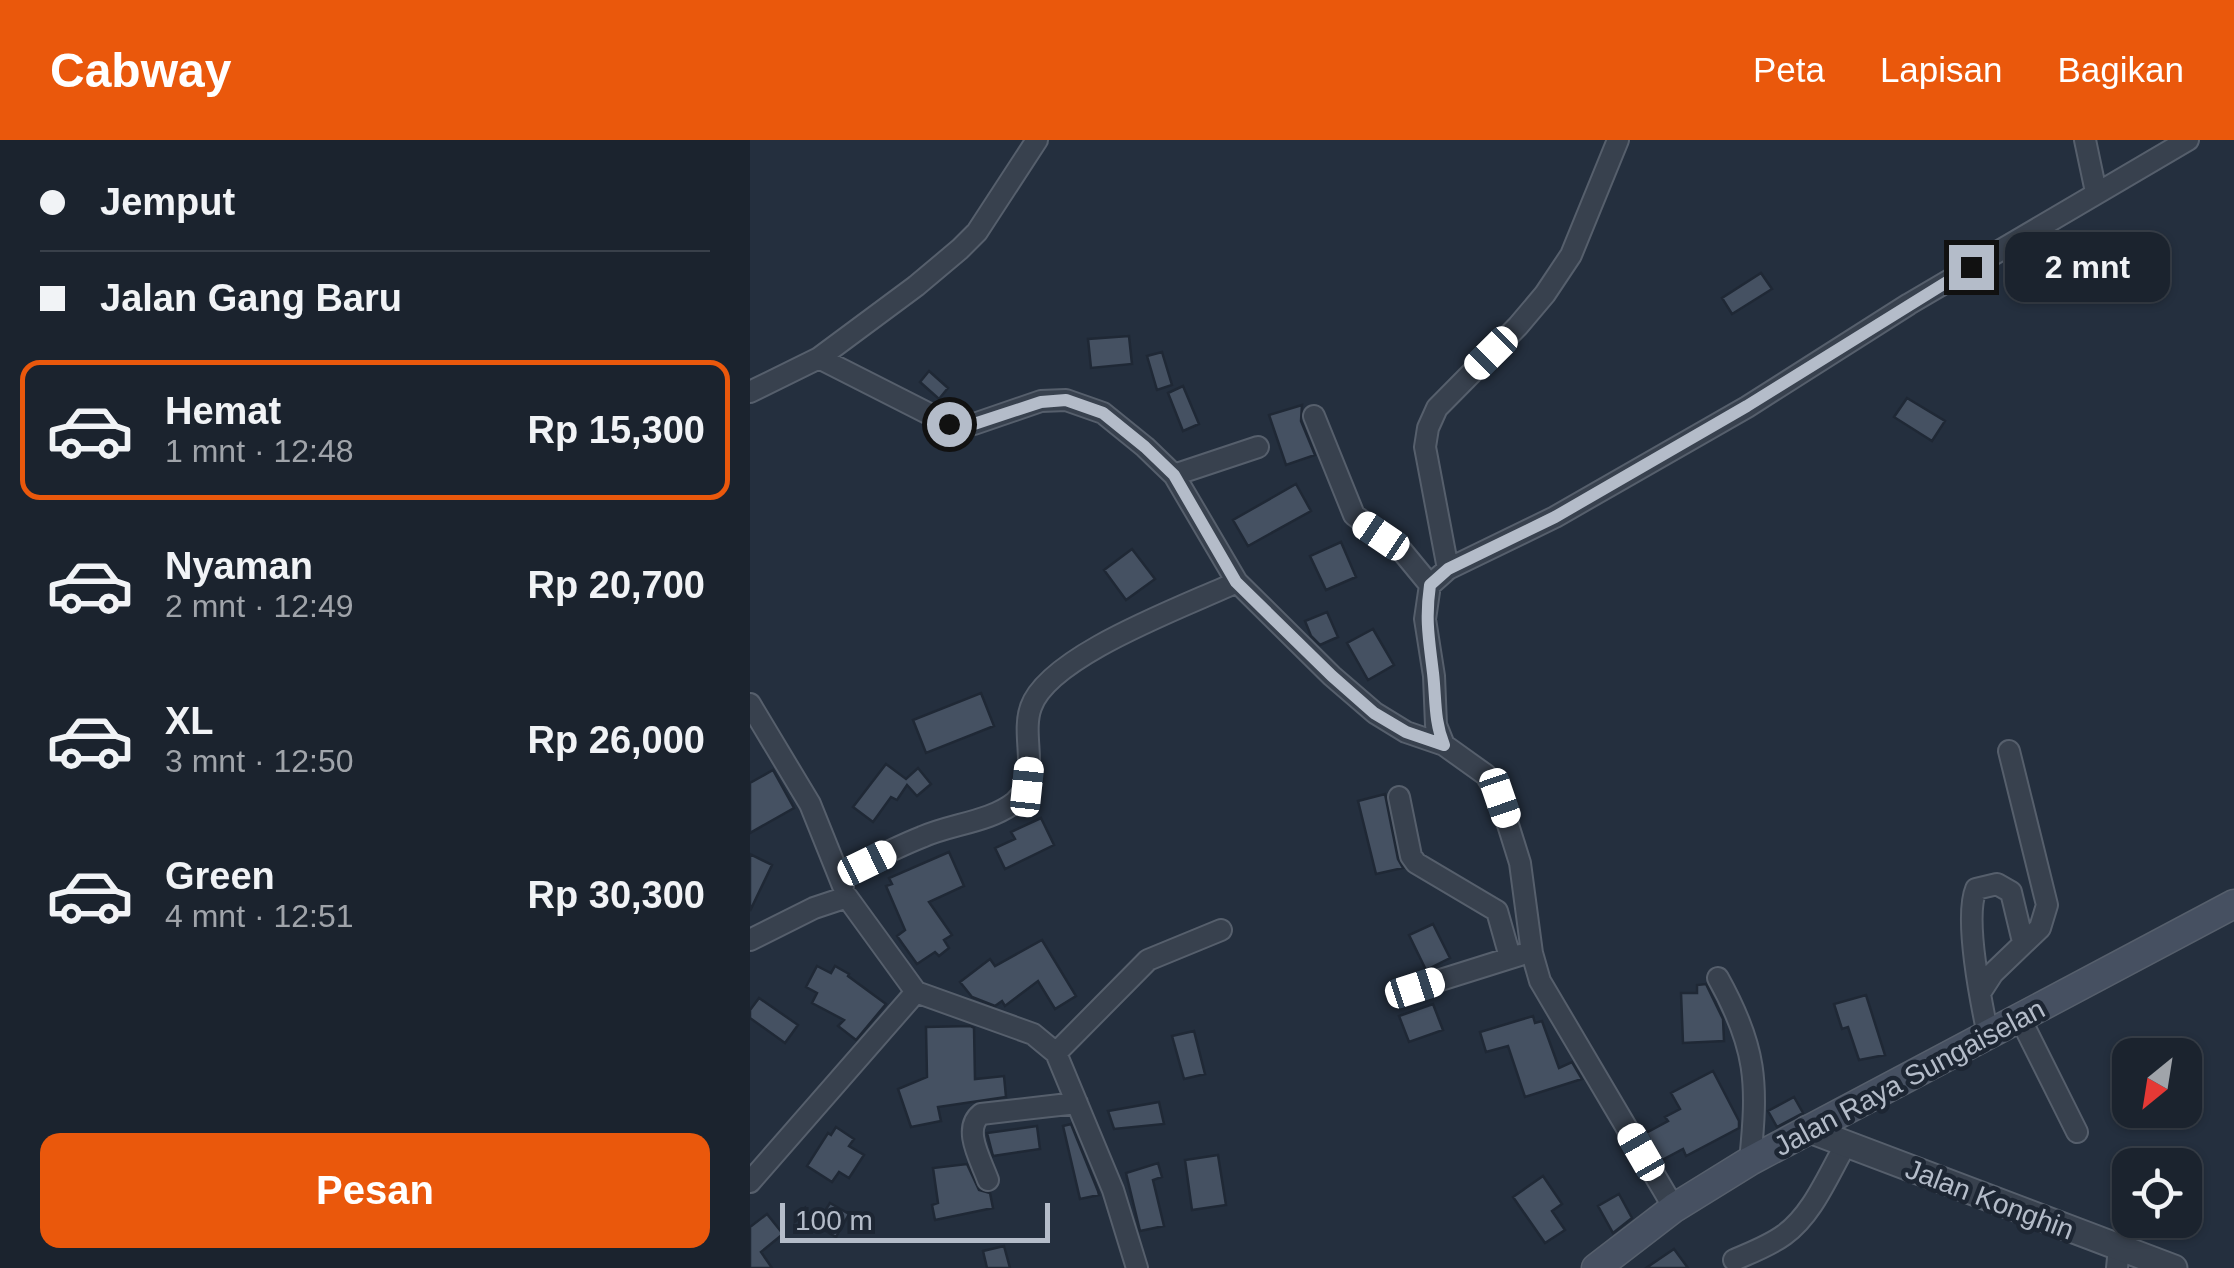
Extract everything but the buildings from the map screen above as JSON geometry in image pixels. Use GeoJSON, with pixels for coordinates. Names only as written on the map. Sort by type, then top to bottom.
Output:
{"type":"FeatureCollection","features":[{"type":"Feature","properties":{"kind":"main road","name":"Jalan Raya Sungaiselan"},"geometry":{"type":"LineString","coordinates":[[1596,1268],[1674,1208],[1807,1129],[2234,904]]}},
{"type":"Feature","properties":{"kind":"street"},"geometry":{"type":"LineString","coordinates":[[750,392],[819,358],[960,249],[976,232],[1037,140]]}},
{"type":"Feature","properties":{"kind":"street"},"geometry":{"type":"LineString","coordinates":[[1448,569],[1425,447],[1428,428],[1436,408],[1518,326],[1562,268],[1599,194],[1618,140]]}},
{"type":"Feature","properties":{"kind":"street"},"geometry":{"type":"LineString","coordinates":[[2084,140],[2096,192]]}},
{"type":"Feature","properties":{"kind":"street"},"geometry":{"type":"LineString","coordinates":[[1444,745],[1436,726],[1434,676],[1425,619],[1430,585],[1448,569],[1555,517],[1747,406],[2188,140]]}},
{"type":"Feature","properties":{"kind":"street"},"geometry":{"type":"LineString","coordinates":[[819,358],[949,424],[974,424],[1041,402],[1066,400],[1103,413],[1145,447],[1174,475],[1236,582],[1332,676],[1374,713],[1406,732],[1444,745],[1486,776],[1500,798],[1520,863],[1521,955]]}},
{"type":"Feature","properties":{"kind":"street"},"geometry":{"type":"LineString","coordinates":[[1314,416],[1354,514],[1402,550],[1430,585]]}},
{"type":"Feature","properties":{"kind":"street"},"geometry":{"type":"LineString","coordinates":[[1174,475],[1258,447]]}},
{"type":"Feature","properties":{"kind":"street"},"geometry":{"type":"LineString","coordinates":[[839,876],[924,836],[1015,802],[1027,787],[1030,763],[1025,729],[1032,703],[1052,679],[1076,658],[1236,582]]}},
{"type":"Feature","properties":{"kind":"street"},"geometry":{"type":"LineString","coordinates":[[750,704],[810,804],[847,898],[916,992],[1033,1034],[1056,1053],[1112,1190],[1137,1268]]}},
{"type":"Feature","properties":{"kind":"street"},"geometry":{"type":"LineString","coordinates":[[1980,994],[1993,973],[2040,928],[2047,905],[2009,751]]}},
{"type":"Feature","properties":{"kind":"street"},"geometry":{"type":"LineString","coordinates":[[1399,797],[1410,856],[1497,911],[1674,1208]]}},
{"type":"Feature","properties":{"kind":"street"},"geometry":{"type":"LineString","coordinates":[[1988,1035],[1972,912],[1976,889],[1997,884],[2011,892],[2023,942]]}},
{"type":"Feature","properties":{"kind":"street"},"geometry":{"type":"LineString","coordinates":[[750,940],[814,908],[847,898]]}},
{"type":"Feature","properties":{"kind":"street"},"geometry":{"type":"LineString","coordinates":[[1056,1053],[1148,960],[1220,930]]}},
{"type":"Feature","properties":{"kind":"street"},"geometry":{"type":"LineString","coordinates":[[1415,988],[1521,955]]}},
{"type":"Feature","properties":{"kind":"street"},"geometry":{"type":"LineString","coordinates":[[1718,978],[1746,1034],[1753,1064],[1756,1091],[1750,1162]]}},
{"type":"Feature","properties":{"kind":"street"},"geometry":{"type":"LineString","coordinates":[[750,1182],[916,992]]}},
{"type":"Feature","properties":{"kind":"street"},"geometry":{"type":"LineString","coordinates":[[2020,1018],[2077,1132]]}},
{"type":"Feature","properties":{"kind":"street"},"geometry":{"type":"LineString","coordinates":[[988,1180],[972,1130],[974,1120],[981,1114],[1077,1103]]}},
{"type":"Feature","properties":{"kind":"street","name":"Jalan Konghin"},"geometry":{"type":"LineString","coordinates":[[1807,1129],[2118,1258],[2174,1268]]}},
{"type":"Feature","properties":{"kind":"street"},"geometry":{"type":"LineString","coordinates":[[1734,1260],[1782,1237],[1795,1226],[1811,1206],[1846,1144]]}},
{"type":"Feature","properties":{"kind":"route"},"geometry":{"type":"LineString","coordinates":[[949,424],[974,424],[1016,408],[1066,400],[1103,413],[1174,475],[1236,582],[1332,676],[1374,713],[1406,732],[1444,745],[1436,726],[1434,676],[1425,619],[1430,585],[1448,569],[1555,517],[1747,406],[1971,267]]}}]}
